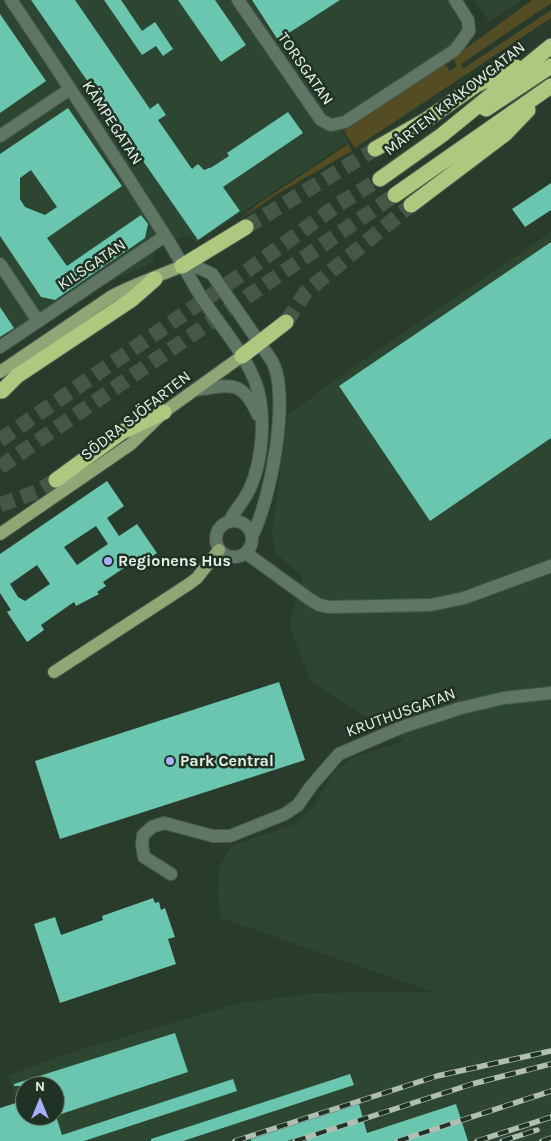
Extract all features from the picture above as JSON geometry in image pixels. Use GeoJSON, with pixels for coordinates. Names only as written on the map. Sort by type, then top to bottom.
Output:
{"type":"FeatureCollection","features":[{"type":"Feature","properties":{"kind":"highway","name":"MÅRTEN KRAKOWGATAN"},"geometry":{"type":"LineString","coordinates":[[380,179],[442,135],[551,46]]}},
{"type":"Feature","properties":{"kind":"highway"},"geometry":{"type":"LineString","coordinates":[[375,149],[426,120],[476,85],[533,59]]}},
{"type":"Feature","properties":{"kind":"highway"},"geometry":{"type":"LineString","coordinates":[[442,135],[494,105],[551,66]]}},
{"type":"Feature","properties":{"kind":"highway"},"geometry":{"type":"LineString","coordinates":[[394,195],[551,86]]}},
{"type":"Feature","properties":{"kind":"highway"},"geometry":{"type":"LineString","coordinates":[[411,205],[505,134],[551,86]]}},
{"type":"Feature","properties":{"kind":"highway"},"geometry":{"type":"LineString","coordinates":[[182,266],[246,227]]}},
{"type":"Feature","properties":{"kind":"highway"},"geometry":{"type":"LineString","coordinates":[[2,391],[17,376],[131,300],[154,279]]}},
{"type":"Feature","properties":{"kind":"highway"},"geometry":{"type":"LineString","coordinates":[[242,356],[286,322]]}},
{"type":"Feature","properties":{"kind":"highway"},"geometry":{"type":"LineString","coordinates":[[56,480],[122,432],[164,412]]}},
{"type":"Feature","properties":{"kind":"main road"},"geometry":{"type":"LineString","coordinates":[[0,372],[112,296],[131,286],[154,279],[182,266]]}},
{"type":"Feature","properties":{"kind":"main road","name":"SÖDRA SJÖFARTEN"},"geometry":{"type":"LineString","coordinates":[[0,534],[131,444],[164,412],[242,356]]}},
{"type":"Feature","properties":{"kind":"main road"},"geometry":{"type":"LineString","coordinates":[[54,672],[189,584],[197,578],[219,550]]}},
{"type":"Feature","properties":{"kind":"street","name":"KÄMPEGATAN"},"geometry":{"type":"LineString","coordinates":[[10,0],[70,88],[165,236],[182,266],[250,368],[258,388],[261,421],[256,470],[244,498],[234,510],[230,521]]}},
{"type":"Feature","properties":{"kind":"street","name":"TORSGATAN"},"geometry":{"type":"LineString","coordinates":[[238,0],[321,120],[326,124],[336,125],[345,122],[455,50],[466,38],[469,31],[468,20],[455,0]]}},
{"type":"Feature","properties":{"kind":"street"},"geometry":{"type":"LineString","coordinates":[[0,136],[70,88]]}},
{"type":"Feature","properties":{"kind":"street","name":"KILSGATAN"},"geometry":{"type":"LineString","coordinates":[[0,347],[165,236]]}},
{"type":"Feature","properties":{"kind":"street"},"geometry":{"type":"LineString","coordinates":[[0,264],[38,321]]}},
{"type":"Feature","properties":{"kind":"street"},"geometry":{"type":"LineString","coordinates":[[182,266],[199,268],[212,274],[259,343],[278,375],[279,408],[274,454],[264,508],[252,536],[250,546],[246,552],[232,557],[219,550],[216,543],[217,531],[223,524],[230,521],[243,523],[252,536]]}},
{"type":"Feature","properties":{"kind":"street"},"geometry":{"type":"LineString","coordinates":[[196,390],[216,387],[239,388],[249,395],[261,421]]}},
{"type":"Feature","properties":{"kind":"street"},"geometry":{"type":"LineString","coordinates":[[246,552],[318,605],[329,606],[431,605],[464,598],[551,566]]}},
{"type":"Feature","properties":{"kind":"street","name":"KRUTHUSGATAN"},"geometry":{"type":"LineString","coordinates":[[171,874],[144,857],[143,836],[152,827],[170,824],[213,836],[230,836],[285,814],[298,805],[312,785],[339,754],[402,727],[461,708],[504,698],[551,693]]}},
{"type":"Feature","properties":{"kind":"shaded area"},"geometry":{"type":"Polygon","coordinates":[[[0,0],[446,0],[462,23],[461,38],[343,119],[341,129],[348,142],[196,243],[188,235],[155,249],[153,262],[90,291],[0,352],[0,0]]]}},
{"type":"Feature","properties":{"kind":"shaded area"},"geometry":{"type":"Polygon","coordinates":[[[474,0],[522,0],[489,22],[474,0]]]}},
{"type":"Feature","properties":{"kind":"shaded area"},"geometry":{"type":"Polygon","coordinates":[[[532,0],[551,0],[551,3],[461,64],[463,69],[551,10],[551,18],[355,148],[344,131],[445,64],[450,71],[457,66],[453,58],[532,0]]]}},
{"type":"Feature","properties":{"kind":"shaded area"},"geometry":{"type":"Polygon","coordinates":[[[348,144],[352,151],[279,193],[240,219],[258,204],[348,144]]]}},
{"type":"Feature","properties":{"kind":"shaded area"},"geometry":{"type":"Polygon","coordinates":[[[551,232],[551,1141],[30,1141],[25,1126],[65,1126],[65,1076],[15,1076],[15,1096],[8,1075],[76,1051],[237,1004],[315,993],[433,992],[221,918],[218,895],[219,867],[231,846],[295,824],[315,805],[334,771],[352,758],[404,741],[311,682],[289,624],[303,577],[278,555],[274,549],[272,533],[288,415],[340,376],[551,232]]]}},
{"type":"Feature","properties":{"kind":"building"},"geometry":{"type":"Polygon","coordinates":[[[31,0],[75,0],[150,109],[158,103],[166,115],[158,120],[192,169],[198,164],[204,170],[212,167],[229,156],[227,153],[288,112],[303,133],[223,187],[240,211],[198,240],[31,0]]]}},
{"type":"Feature","properties":{"kind":"building"},"geometry":{"type":"Polygon","coordinates":[[[104,0],[121,0],[142,31],[155,22],[173,49],[163,56],[156,46],[142,55],[104,0]]]}},
{"type":"Feature","properties":{"kind":"building"},"geometry":{"type":"Polygon","coordinates":[[[178,0],[215,0],[246,45],[221,62],[178,0]]]}},
{"type":"Feature","properties":{"kind":"building"},"geometry":{"type":"Polygon","coordinates":[[[252,0],[340,0],[278,40],[252,0]]]}},
{"type":"Feature","properties":{"kind":"building"},"geometry":{"type":"Polygon","coordinates":[[[0,14],[46,81],[0,113],[0,14]]]}},
{"type":"Feature","properties":{"kind":"building"},"geometry":{"type":"Polygon","coordinates":[[[68,108],[122,186],[47,238],[67,266],[141,215],[148,224],[145,238],[55,300],[41,297],[0,236],[0,154],[68,108]],[[31,170],[20,178],[20,199],[25,207],[45,215],[57,207],[31,170]]]}},
{"type":"Feature","properties":{"kind":"building"},"geometry":{"type":"Polygon","coordinates":[[[551,183],[551,210],[525,227],[512,209],[551,183]]]}},
{"type":"Feature","properties":{"kind":"building"},"geometry":{"type":"Polygon","coordinates":[[[551,242],[551,438],[430,521],[339,386],[551,242]]]}},
{"type":"Feature","properties":{"kind":"building"},"geometry":{"type":"Polygon","coordinates":[[[0,307],[14,328],[0,337],[0,307]]]}},
{"type":"Feature","properties":{"kind":"building","name":"Regionens Hus"},"geometry":{"type":"Polygon","coordinates":[[[107,481],[124,506],[107,518],[119,536],[137,524],[157,553],[140,565],[136,560],[103,582],[106,586],[97,592],[99,594],[76,606],[74,602],[41,625],[44,630],[27,642],[7,612],[11,610],[0,593],[0,554],[107,481]],[[96,526],[64,547],[77,565],[108,544],[96,526]],[[37,565],[10,584],[18,597],[25,601],[50,584],[37,565]]]}},
{"type":"Feature","properties":{"kind":"building","name":"Park Central"},"geometry":{"type":"Polygon","coordinates":[[[279,682],[305,760],[60,839],[35,761],[279,682]]]}},
{"type":"Feature","properties":{"kind":"building"},"geometry":{"type":"Polygon","coordinates":[[[153,898],[155,903],[159,902],[161,910],[165,908],[175,937],[168,939],[176,964],[60,1003],[34,924],[55,917],[61,935],[103,920],[102,916],[153,898]]]}},
{"type":"Feature","properties":{"kind":"building"},"geometry":{"type":"Polygon","coordinates":[[[175,1033],[188,1072],[65,1113],[65,1076],[39,1076],[175,1033]]]}},
{"type":"Feature","properties":{"kind":"building"},"geometry":{"type":"Polygon","coordinates":[[[350,1074],[354,1085],[183,1141],[151,1141],[151,1139],[350,1074]]]}},
{"type":"Feature","properties":{"kind":"building"},"geometry":{"type":"Polygon","coordinates":[[[233,1079],[237,1091],[84,1141],[0,1141],[0,1108],[15,1103],[15,1126],[59,1126],[62,1135],[233,1079]]]}},
{"type":"Feature","properties":{"kind":"building"},"geometry":{"type":"Polygon","coordinates":[[[359,1104],[367,1133],[456,1104],[468,1141],[307,1141],[306,1135],[287,1141],[251,1141],[251,1139],[359,1104]]]}},
{"type":"Feature","properties":{"kind":"tunnel"},"geometry":{"type":"LineString","coordinates":[[246,227],[375,149]]}},
{"type":"Feature","properties":{"kind":"tunnel"},"geometry":{"type":"LineString","coordinates":[[0,440],[248,270],[339,204],[380,179]]}},
{"type":"Feature","properties":{"kind":"tunnel"},"geometry":{"type":"LineString","coordinates":[[0,467],[395,195]]}},
{"type":"Feature","properties":{"kind":"tunnel"},"geometry":{"type":"LineString","coordinates":[[286,322],[306,292],[411,205]]}},
{"type":"Feature","properties":{"kind":"tunnel"},"geometry":{"type":"LineString","coordinates":[[0,505],[36,492],[56,480]]}},
{"type":"Feature","properties":{"kind":"railway"},"geometry":{"type":"LineString","coordinates":[[235,1141],[437,1076],[551,1051]]}},
{"type":"Feature","properties":{"kind":"railway"},"geometry":{"type":"LineString","coordinates":[[295,1141],[472,1084],[551,1064]]}},
{"type":"Feature","properties":{"kind":"railway"},"geometry":{"type":"LineString","coordinates":[[398,1141],[551,1091]]}},
{"type":"Feature","properties":{"kind":"railway"},"geometry":{"type":"LineString","coordinates":[[477,1141],[551,1117]]}},
{"type":"Feature","properties":{"kind":"railway"},"geometry":{"type":"LineString","coordinates":[[502,1141],[537,1130]]}},
{"type":"Feature","properties":{"kind":"railway"},"geometry":{"type":"LineString","coordinates":[[542,1141],[551,1138]]}},
{"type":"Feature","properties":{"kind":"place","name":"Regionens Hus"},"geometry":{"type":"Point","coordinates":[108,561]}},
{"type":"Feature","properties":{"kind":"place","name":"Park Central"},"geometry":{"type":"Point","coordinates":[170,761]}}]}
